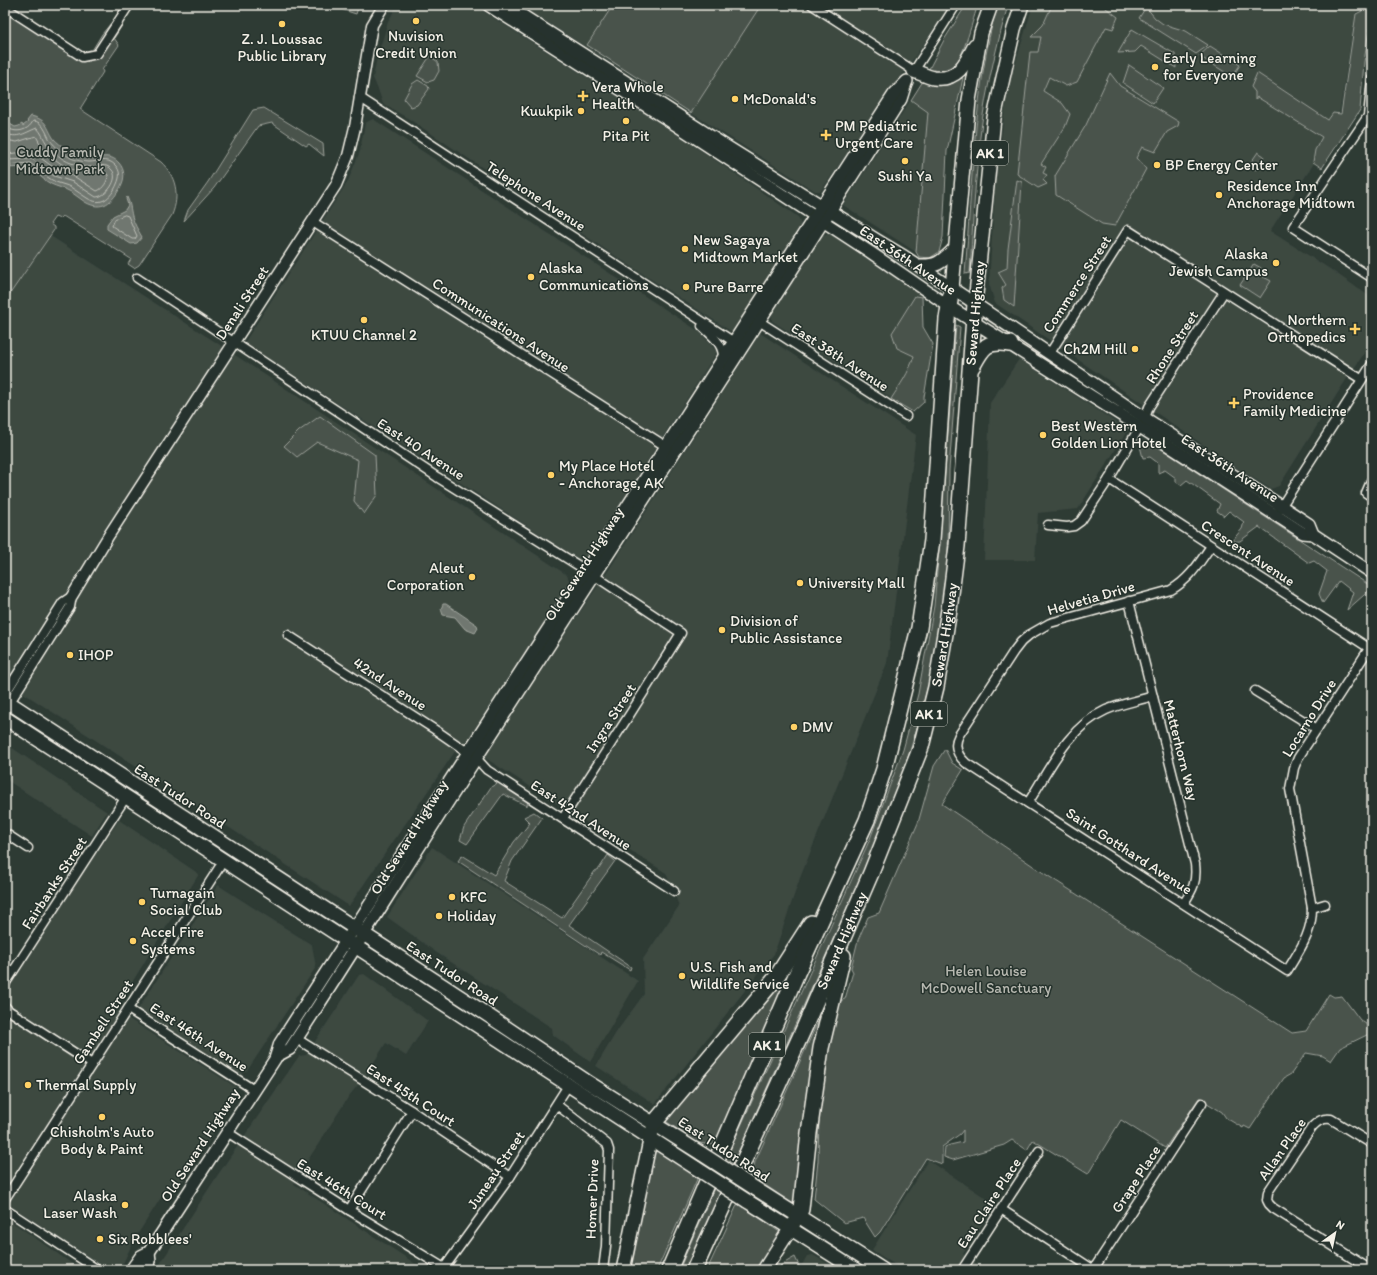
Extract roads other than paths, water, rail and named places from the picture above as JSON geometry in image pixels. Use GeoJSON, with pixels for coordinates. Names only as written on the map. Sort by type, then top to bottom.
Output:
{"type":"FeatureCollection","features":[{"type":"Feature","properties":{"kind":"highway","name":"Seward Highway"},"geometry":{"type":"LineString","coordinates":[[669,1270],[797,973],[867,820],[884,769],[920,628],[932,540],[947,319],[952,288]]}},
{"type":"Feature","properties":{"kind":"highway","name":"Seward Highway"},"geometry":{"type":"LineString","coordinates":[[694,1270],[802,1033],[871,873],[921,747],[936,687],[949,610],[957,546],[975,304]]}},
{"type":"Feature","properties":{"kind":"highway"},"geometry":{"type":"LineString","coordinates":[[971,370],[980,352],[988,345],[998,342],[1010,344]]}},
{"type":"Feature","properties":{"kind":"highway"},"geometry":{"type":"LineString","coordinates":[[654,1123],[775,979],[807,931],[867,820]]}},
{"type":"Feature","properties":{"kind":"highway"},"geometry":{"type":"LineString","coordinates":[[794,1223],[801,1209],[809,1133],[821,1048],[841,963],[871,873]]}},
{"type":"Feature","properties":{"kind":"main road","name":"East 36th Avenue"},"geometry":{"type":"LineString","coordinates":[[488,5],[673,123],[1010,344],[1281,506],[1309,524],[1313,534]]}},
{"type":"Feature","properties":{"kind":"main road","name":"East 36th Avenue"},"geometry":{"type":"LineString","coordinates":[[506,5],[680,117],[920,266],[1050,353],[1143,423],[1275,515],[1303,533],[1313,534],[1372,573]]}},
{"type":"Feature","properties":{"kind":"main road","name":"Seward Highway"},"geometry":{"type":"LineString","coordinates":[[952,288],[969,100],[981,33],[991,5]]}},
{"type":"Feature","properties":{"kind":"main road","name":"Seward Highway"},"geometry":{"type":"LineString","coordinates":[[975,304],[994,118],[1014,29],[1022,5]]}},
{"type":"Feature","properties":{"kind":"main road"},"geometry":{"type":"LineString","coordinates":[[910,76],[944,78],[953,76],[962,68],[969,58],[981,33]]}},
{"type":"Feature","properties":{"kind":"main road","name":"Old Seward Highway"},"geometry":{"type":"LineString","coordinates":[[670,449],[716,387],[759,321],[894,94],[910,76]]}},
{"type":"Feature","properties":{"kind":"main road"},"geometry":{"type":"LineString","coordinates":[[622,91],[628,90],[670,116],[680,117]]}},
{"type":"Feature","properties":{"kind":"main road","name":"Old Seward Highway"},"geometry":{"type":"LineString","coordinates":[[132,1270],[141,1256],[149,1252],[277,1056],[280,1043],[360,931],[670,449],[734,342],[819,219]]}},
{"type":"Feature","properties":{"kind":"main road"},"geometry":{"type":"LineString","coordinates":[[920,266],[932,267],[955,249]]}},
{"type":"Feature","properties":{"kind":"main road"},"geometry":{"type":"LineString","coordinates":[[716,387],[723,369],[734,353],[734,342]]}},
{"type":"Feature","properties":{"kind":"main road","name":"East Tudor Road"},"geometry":{"type":"LineString","coordinates":[[6,702],[360,931],[586,1081],[756,1189],[794,1223],[856,1270]]}},
{"type":"Feature","properties":{"kind":"main road","name":"East Tudor Road"},"geometry":{"type":"LineString","coordinates":[[5,718],[748,1201],[794,1223],[883,1270]]}},
{"type":"Feature","properties":{"kind":"main road","name":"Old Seward Highway"},"geometry":{"type":"LineString","coordinates":[[277,1056],[290,1049],[297,1039],[352,943]]}},
{"type":"Feature","properties":{"kind":"main road"},"geometry":{"type":"LineString","coordinates":[[623,1270],[654,1123]]}},
{"type":"Feature","properties":{"kind":"main road"},"geometry":{"type":"LineString","coordinates":[[764,1270],[794,1223]]}},
{"type":"Feature","properties":{"kind":"main road","name":"Old Seward Highway"},"geometry":{"type":"LineString","coordinates":[[144,1270],[150,1261],[149,1252]]}},
{"type":"Feature","properties":{"kind":"street"},"geometry":{"type":"LineString","coordinates":[[5,7],[82,57],[97,54],[129,5]]}},
{"type":"Feature","properties":{"kind":"street","name":"Denali Street"},"geometry":{"type":"LineString","coordinates":[[6,702],[70,607],[72,596],[109,535],[336,185],[348,156],[355,127],[372,25],[384,5]]}},
{"type":"Feature","properties":{"kind":"street"},"geometry":{"type":"LineString","coordinates":[[812,5],[910,76]]}},
{"type":"Feature","properties":{"kind":"street","name":"Old Seward Highway"},"geometry":{"type":"LineString","coordinates":[[910,76],[956,5]]}},
{"type":"Feature","properties":{"kind":"street"},"geometry":{"type":"LineString","coordinates":[[1372,79],[1368,116],[1293,227],[1372,278]]}},
{"type":"Feature","properties":{"kind":"street","name":"Telephone Avenue"},"geometry":{"type":"LineString","coordinates":[[359,97],[734,342]]}},
{"type":"Feature","properties":{"kind":"street"},"geometry":{"type":"LineString","coordinates":[[1362,124],[1372,125]]}},
{"type":"Feature","properties":{"kind":"street","name":"Communications Avenue"},"geometry":{"type":"LineString","coordinates":[[313,222],[670,449]]}},
{"type":"Feature","properties":{"kind":"street","name":"Commerce Street"},"geometry":{"type":"LineString","coordinates":[[1050,353],[1128,230],[1224,292]]}},
{"type":"Feature","properties":{"kind":"street","name":"East 40 Avenue"},"geometry":{"type":"LineString","coordinates":[[137,278],[437,477],[590,573],[681,633]]}},
{"type":"Feature","properties":{"kind":"street"},"geometry":{"type":"LineString","coordinates":[[1224,292],[1361,379]]}},
{"type":"Feature","properties":{"kind":"street","name":"Rhone Street"},"geometry":{"type":"LineString","coordinates":[[1048,525],[1067,527],[1078,524],[1081,521],[1109,479],[1143,423],[1149,407],[1224,292]]}},
{"type":"Feature","properties":{"kind":"street","name":"Telephone Avenue"},"geometry":{"type":"LineString","coordinates":[[698,319],[701,325],[717,340],[723,351],[723,360]]}},
{"type":"Feature","properties":{"kind":"street","name":"East 38th Avenue"},"geometry":{"type":"LineString","coordinates":[[759,321],[906,416]]}},
{"type":"Feature","properties":{"kind":"street"},"geometry":{"type":"LineString","coordinates":[[1275,515],[1372,364]]}},
{"type":"Feature","properties":{"kind":"street","name":"Crescent Avenue"},"geometry":{"type":"LineString","coordinates":[[1109,479],[1371,648]]}},
{"type":"Feature","properties":{"kind":"street"},"geometry":{"type":"LineString","coordinates":[[1372,479],[1366,493],[1372,497]]}},
{"type":"Feature","properties":{"kind":"street","name":"Helvetia Drive"},"geometry":{"type":"LineString","coordinates":[[957,752],[956,741],[959,735],[1021,642],[1039,629],[1056,621],[1171,590],[1180,585],[1192,574],[1211,546]]}},
{"type":"Feature","properties":{"kind":"street","name":"Matterhorn Way"},"geometry":{"type":"LineString","coordinates":[[1129,601],[1195,864],[1195,884],[1184,903]]}},
{"type":"Feature","properties":{"kind":"street","name":"Ingra Street"},"geometry":{"type":"LineString","coordinates":[[563,818],[681,633]]}},
{"type":"Feature","properties":{"kind":"street","name":"42nd Avenue"},"geometry":{"type":"LineString","coordinates":[[288,634],[437,731],[472,756]]}},
{"type":"Feature","properties":{"kind":"street","name":"Locarno Drive"},"geometry":{"type":"LineString","coordinates":[[1287,971],[1309,932],[1312,920],[1312,908],[1290,789],[1294,768],[1298,758],[1371,648]]}},
{"type":"Feature","properties":{"kind":"street"},"geometry":{"type":"LineString","coordinates":[[1255,691],[1317,729]]}},
{"type":"Feature","properties":{"kind":"street"},"geometry":{"type":"LineString","coordinates":[[1028,802],[1065,744],[1087,722],[1107,710],[1153,696]]}},
{"type":"Feature","properties":{"kind":"street","name":"Saint Gotthard Avenue"},"geometry":{"type":"LineString","coordinates":[[957,752],[960,758],[966,763],[1287,971]]}},
{"type":"Feature","properties":{"kind":"street","name":"East 42nd Avenue"},"geometry":{"type":"LineString","coordinates":[[472,756],[487,770],[674,891]]}},
{"type":"Feature","properties":{"kind":"street","name":"Fairbanks Street"},"geometry":{"type":"LineString","coordinates":[[5,984],[126,797]]}},
{"type":"Feature","properties":{"kind":"street"},"geometry":{"type":"LineString","coordinates":[[5,833],[28,848]]}},
{"type":"Feature","properties":{"kind":"street","name":"Gambell Street"},"geometry":{"type":"LineString","coordinates":[[5,1199],[224,860]]}},
{"type":"Feature","properties":{"kind":"street"},"geometry":{"type":"LineString","coordinates":[[1312,908],[1325,904]]}},
{"type":"Feature","properties":{"kind":"street"},"geometry":{"type":"LineString","coordinates":[[5,1006],[8,1010],[92,1064]]}},
{"type":"Feature","properties":{"kind":"street","name":"East 46th Avenue"},"geometry":{"type":"LineString","coordinates":[[128,1009],[254,1090]]}},
{"type":"Feature","properties":{"kind":"street","name":"East 45th Court"},"geometry":{"type":"LineString","coordinates":[[297,1039],[412,1112],[510,1177]]}},
{"type":"Feature","properties":{"kind":"street","name":"Juneau Street"},"geometry":{"type":"LineString","coordinates":[[445,1269],[510,1177],[569,1084]]}},
{"type":"Feature","properties":{"kind":"street","name":"Grape Place"},"geometry":{"type":"LineString","coordinates":[[1093,1270],[1202,1103]]}},
{"type":"Feature","properties":{"kind":"street","name":"Homer Drive"},"geometry":{"type":"LineString","coordinates":[[556,1104],[607,1144],[609,1150],[606,1246],[603,1270]]}},
{"type":"Feature","properties":{"kind":"street"},"geometry":{"type":"LineString","coordinates":[[349,1210],[412,1112]]}},
{"type":"Feature","properties":{"kind":"street","name":"Allan Place"},"geometry":{"type":"LineString","coordinates":[[1370,1270],[1283,1215],[1273,1208],[1267,1200],[1268,1192],[1312,1127],[1318,1121],[1324,1118],[1331,1118],[1372,1144]]}},
{"type":"Feature","properties":{"kind":"street","name":"East 46th Court"},"geometry":{"type":"LineString","coordinates":[[227,1132],[445,1269]]}},
{"type":"Feature","properties":{"kind":"street","name":"Eau Claire Place"},"geometry":{"type":"LineString","coordinates":[[962,1270],[1039,1151]]}},
{"type":"Feature","properties":{"kind":"street"},"geometry":{"type":"LineString","coordinates":[[5,1209],[98,1270]]}},
{"type":"Feature","properties":{"kind":"street"},"geometry":{"type":"LineString","coordinates":[[1001,1209],[1093,1270]]}},
{"type":"Feature","properties":{"kind":"water"},"geometry":{"type":"Polygon","coordinates":[[[31,116],[44,122],[54,139],[70,152],[88,158],[108,157],[119,163],[124,174],[123,180],[118,192],[111,201],[102,206],[91,205],[66,189],[48,182],[29,167],[5,168],[5,121],[15,127],[22,124],[23,126],[28,122],[27,121],[31,116]]]}},
{"type":"Feature","properties":{"kind":"water"},"geometry":{"type":"Polygon","coordinates":[[[127,197],[134,222],[142,237],[137,243],[131,244],[107,229],[107,224],[113,216],[125,210],[128,205],[126,199],[127,197]]]}},
{"type":"Feature","properties":{"kind":"water"},"geometry":{"type":"Polygon","coordinates":[[[443,604],[446,604],[477,625],[478,628],[475,633],[465,629],[455,617],[443,615],[441,609],[443,604]]]}},
{"type":"Feature","properties":{"kind":"place","name":"Nuvision Credit Union"},"geometry":{"type":"Point","coordinates":[416,21]}},
{"type":"Feature","properties":{"kind":"place","name":"Z. J. Loussac Public Library"},"geometry":{"type":"Point","coordinates":[282,24]}},
{"type":"Feature","properties":{"kind":"place","name":"Early Learning for Everyone"},"geometry":{"type":"Point","coordinates":[1155,67]}},
{"type":"Feature","properties":{"kind":"place","name":"Vera Whole Health"},"geometry":{"type":"Point","coordinates":[583,96]}},
{"type":"Feature","properties":{"kind":"place","name":"McDonald's"},"geometry":{"type":"Point","coordinates":[735,99]}},
{"type":"Feature","properties":{"kind":"place","name":"Kuukpik"},"geometry":{"type":"Point","coordinates":[581,111]}},
{"type":"Feature","properties":{"kind":"place","name":"Pita Pit"},"geometry":{"type":"Point","coordinates":[626,121]}},
{"type":"Feature","properties":{"kind":"place","name":"PM Pediatric Urgent Care"},"geometry":{"type":"Point","coordinates":[826,135]}},
{"type":"Feature","properties":{"kind":"place","name":"Sushi Ya"},"geometry":{"type":"Point","coordinates":[905,161]}},
{"type":"Feature","properties":{"kind":"place","name":"BP Energy Center"},"geometry":{"type":"Point","coordinates":[1157,165]}},
{"type":"Feature","properties":{"kind":"place","name":"Residence Inn Anchorage Midtown"},"geometry":{"type":"Point","coordinates":[1219,195]}},
{"type":"Feature","properties":{"kind":"place","name":"New Sagaya Midtown Market"},"geometry":{"type":"Point","coordinates":[685,249]}},
{"type":"Feature","properties":{"kind":"place","name":"Alaska Jewish Campus"},"geometry":{"type":"Point","coordinates":[1276,263]}},
{"type":"Feature","properties":{"kind":"place","name":"Alaska Communications"},"geometry":{"type":"Point","coordinates":[531,277]}},
{"type":"Feature","properties":{"kind":"place","name":"Pure Barre"},"geometry":{"type":"Point","coordinates":[686,287]}},
{"type":"Feature","properties":{"kind":"place","name":"KTUU Channel 2"},"geometry":{"type":"Point","coordinates":[364,320]}},
{"type":"Feature","properties":{"kind":"place","name":"Northern Orthopedics"},"geometry":{"type":"Point","coordinates":[1355,329]}},
{"type":"Feature","properties":{"kind":"place","name":"Ch2M Hill"},"geometry":{"type":"Point","coordinates":[1135,349]}},
{"type":"Feature","properties":{"kind":"place","name":"Providence Family Medicine"},"geometry":{"type":"Point","coordinates":[1234,403]}},
{"type":"Feature","properties":{"kind":"place","name":"Best Western Golden Lion Hotel"},"geometry":{"type":"Point","coordinates":[1043,435]}},
{"type":"Feature","properties":{"kind":"place","name":"My Place Hotel - Anchorage, AK"},"geometry":{"type":"Point","coordinates":[551,475]}},
{"type":"Feature","properties":{"kind":"place","name":"Aleut Corporation"},"geometry":{"type":"Point","coordinates":[472,577]}},
{"type":"Feature","properties":{"kind":"place","name":"University Mall"},"geometry":{"type":"Point","coordinates":[800,583]}},
{"type":"Feature","properties":{"kind":"place","name":"Division of Public Assistance"},"geometry":{"type":"Point","coordinates":[722,630]}},
{"type":"Feature","properties":{"kind":"place","name":"IHOP"},"geometry":{"type":"Point","coordinates":[70,655]}},
{"type":"Feature","properties":{"kind":"place","name":"DMV"},"geometry":{"type":"Point","coordinates":[794,727]}},
{"type":"Feature","properties":{"kind":"place","name":"KFC"},"geometry":{"type":"Point","coordinates":[452,897]}},
{"type":"Feature","properties":{"kind":"place","name":"Turnagain Social Club"},"geometry":{"type":"Point","coordinates":[142,902]}},
{"type":"Feature","properties":{"kind":"place","name":"Holiday"},"geometry":{"type":"Point","coordinates":[439,916]}},
{"type":"Feature","properties":{"kind":"place","name":"Accel Fire Systems"},"geometry":{"type":"Point","coordinates":[133,941]}},
{"type":"Feature","properties":{"kind":"place","name":"U.S. Fish and Wildlife Service"},"geometry":{"type":"Point","coordinates":[682,976]}},
{"type":"Feature","properties":{"kind":"place","name":"Thermal Supply"},"geometry":{"type":"Point","coordinates":[28,1085]}},
{"type":"Feature","properties":{"kind":"place","name":"Chisholm's Auto Body & Paint"},"geometry":{"type":"Point","coordinates":[102,1117]}},
{"type":"Feature","properties":{"kind":"place","name":"Alaska Laser Wash"},"geometry":{"type":"Point","coordinates":[125,1205]}},
{"type":"Feature","properties":{"kind":"place","name":"Six Robblees'"},"geometry":{"type":"Point","coordinates":[100,1239]}},
{"type":"Feature","properties":{"kind":"park label","name":"Cuddy Family Midtown Park"},"geometry":{"type":"Point","coordinates":[60,160]}},
{"type":"Feature","properties":{"kind":"park label","name":"Helen Louise McDowell Sanctuary"},"geometry":{"type":"Point","coordinates":[986,980]}}]}
